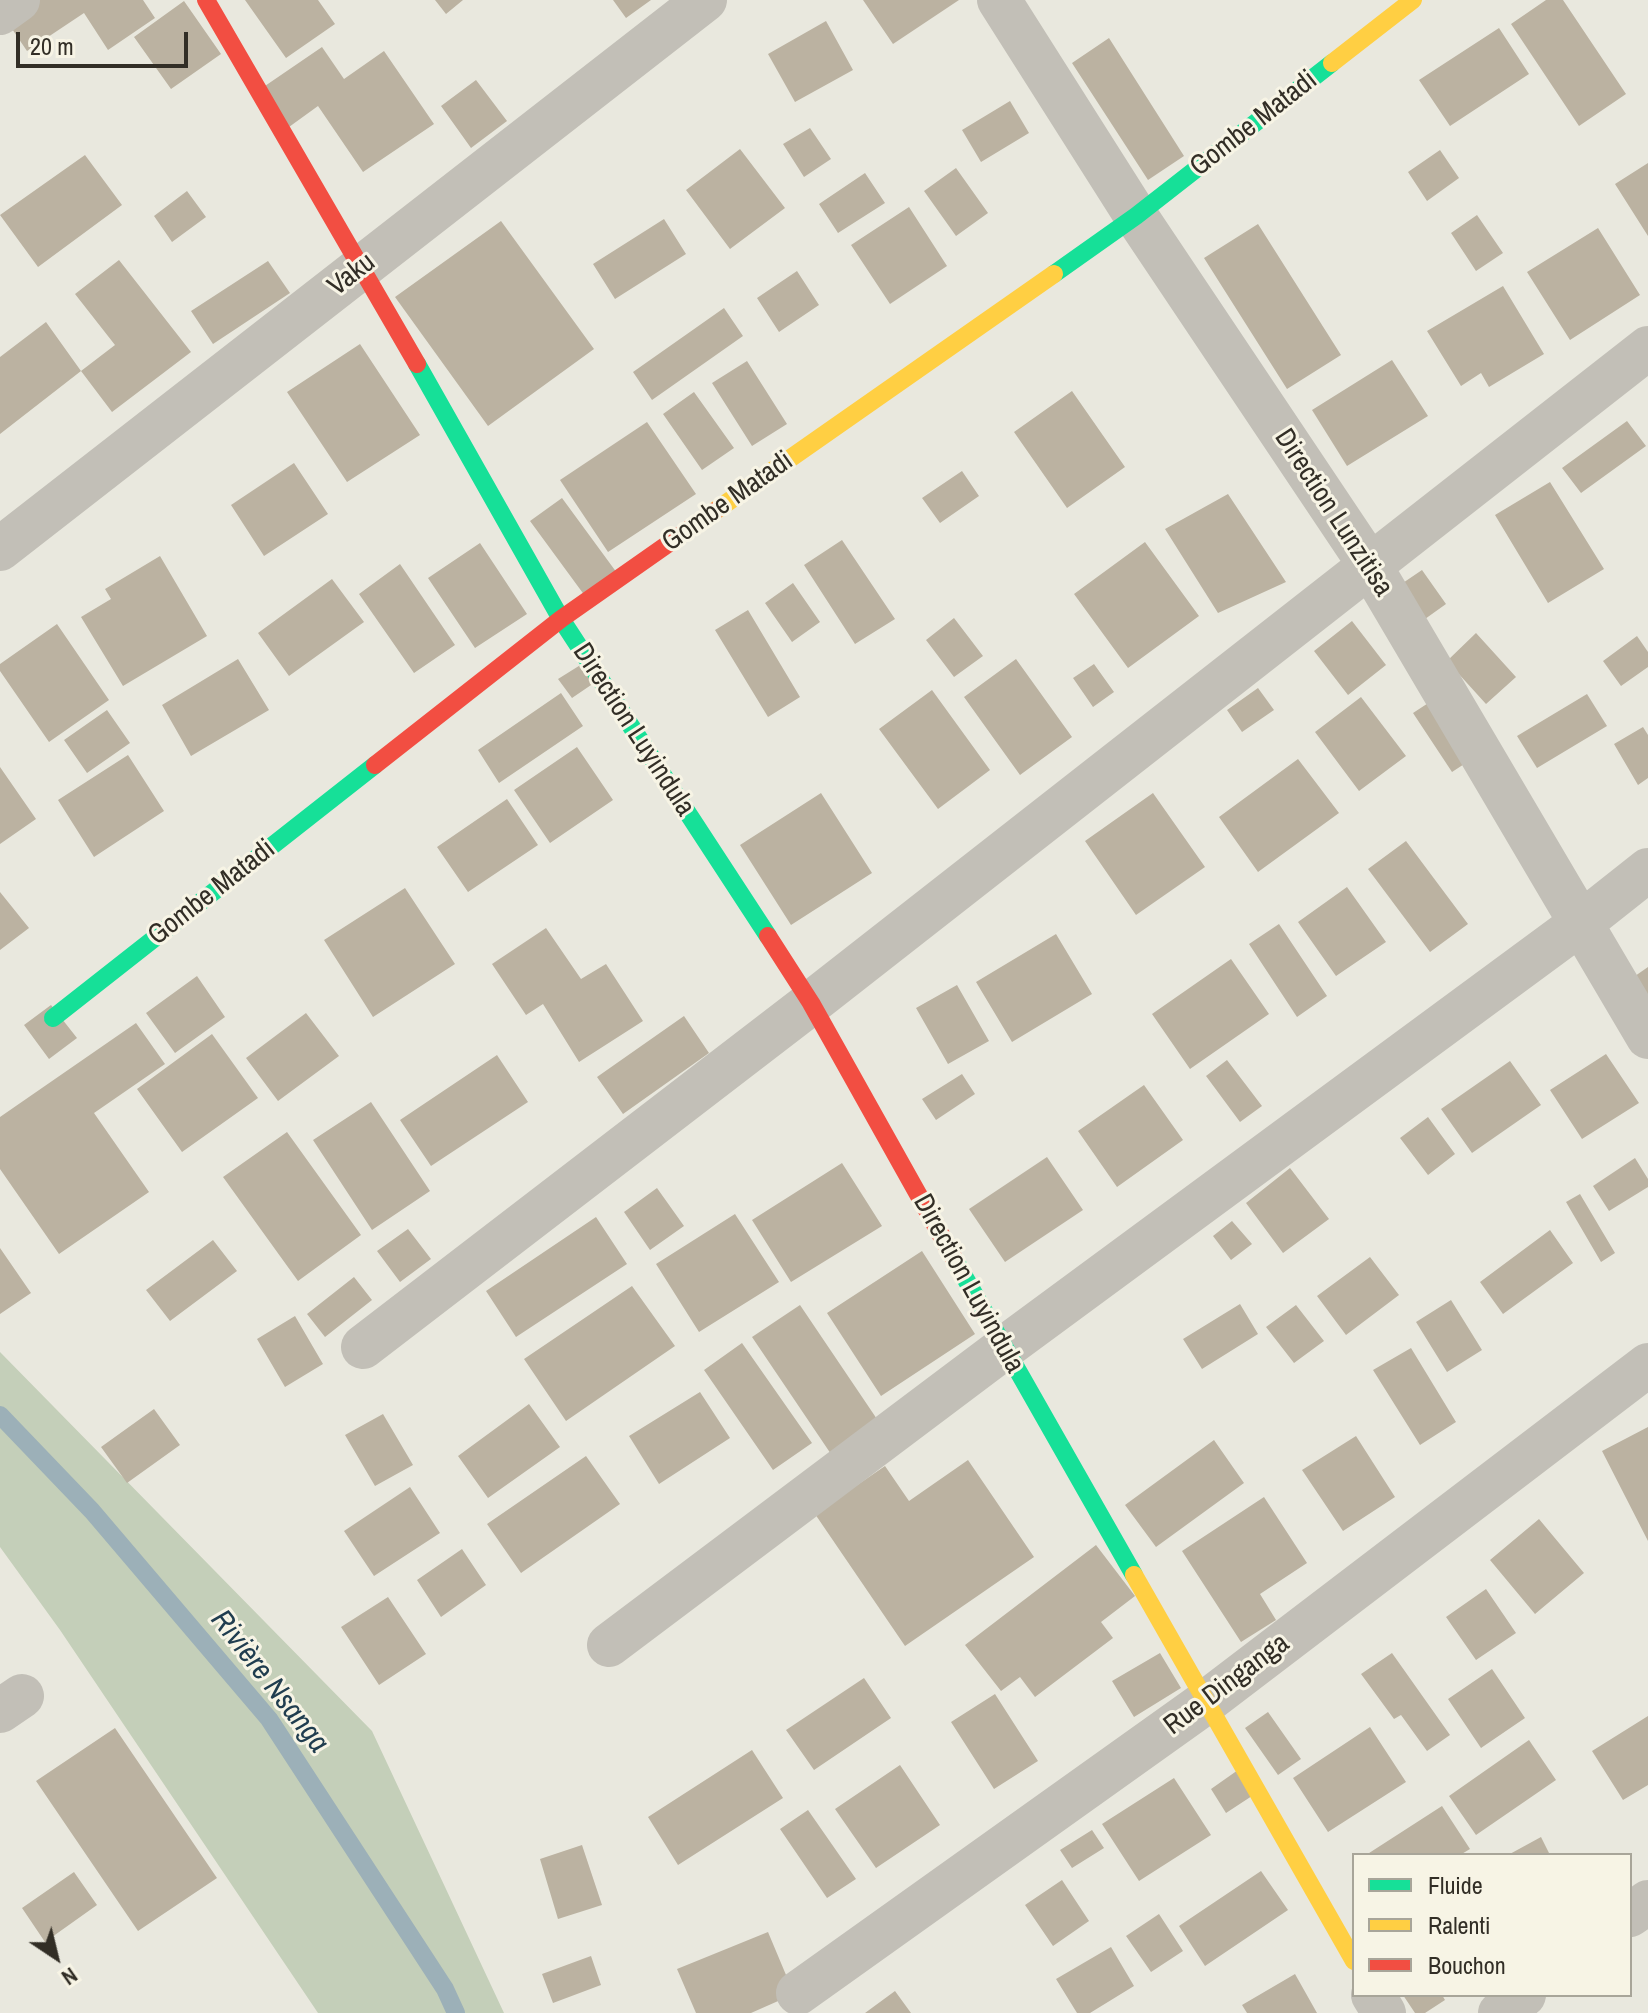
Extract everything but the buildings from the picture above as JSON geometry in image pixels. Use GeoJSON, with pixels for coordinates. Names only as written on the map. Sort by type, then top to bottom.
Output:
{"type":"FeatureCollection","features":[{"type":"Feature","properties":{"kind":"street"},"geometry":{"type":"LineString","coordinates":[[0,13],[18,0]]}},
{"type":"Feature","properties":{"kind":"street","name":"Direction Luyindula"},"geometry":{"type":"LineString","coordinates":[[206,0],[362,267],[561,619],[811,1003],[1352,1958]]}},
{"type":"Feature","properties":{"kind":"street","name":"Vaku"},"geometry":{"type":"LineString","coordinates":[[0,549],[705,0]]}},
{"type":"Feature","properties":{"kind":"street","name":"Direction Lunzitisa"},"geometry":{"type":"LineString","coordinates":[[999,0],[1136,216],[1369,564],[1648,1037]]}},
{"type":"Feature","properties":{"kind":"street","name":"Gombe Matadi"},"geometry":{"type":"LineString","coordinates":[[53,1018],[561,619],[1136,216],[1413,0]]}},
{"type":"Feature","properties":{"kind":"street"},"geometry":{"type":"LineString","coordinates":[[363,1347],[811,1003],[1648,348]]}},
{"type":"Feature","properties":{"kind":"street"},"geometry":{"type":"LineString","coordinates":[[609,1645],[1004,1348],[1581,923],[1648,870]]}},
{"type":"Feature","properties":{"kind":"street","name":"Rue Dinganga"},"geometry":{"type":"LineString","coordinates":[[798,1993],[1206,1702],[1648,1365]]}},
{"type":"Feature","properties":{"kind":"street"},"geometry":{"type":"LineString","coordinates":[[1500,2013],[1521,1997]]}},
{"type":"Feature","properties":{"kind":"green space"},"geometry":{"type":"Polygon","coordinates":[[[0,1352],[372,1731],[504,2013],[318,2013],[60,1630],[0,1547],[0,1352]]]}},
{"type":"Feature","properties":{"kind":"waterway","name":"Rivière Nsanga"},"geometry":{"type":"LineString","coordinates":[[0,1415],[92,1511],[269,1719],[445,1989],[456,2013]]}},
{"type":"Feature","properties":{"kind":"traffic: fast"},"geometry":{"type":"LineString","coordinates":[[1054,274],[1136,216],[1332,63]]}},
{"type":"Feature","properties":{"kind":"traffic: fast"},"geometry":{"type":"LineString","coordinates":[[417,364],[561,619],[768,936]]}},
{"type":"Feature","properties":{"kind":"traffic: fast"},"geometry":{"type":"LineString","coordinates":[[53,1018],[375,765]]}},
{"type":"Feature","properties":{"kind":"traffic: fast"},"geometry":{"type":"LineString","coordinates":[[956,1262],[1134,1575]]}},
{"type":"Feature","properties":{"kind":"traffic: slow"},"geometry":{"type":"LineString","coordinates":[[1332,63],[1413,0]]}},
{"type":"Feature","properties":{"kind":"traffic: slow"},"geometry":{"type":"LineString","coordinates":[[715,511],[1054,274]]}},
{"type":"Feature","properties":{"kind":"traffic: slow"},"geometry":{"type":"LineString","coordinates":[[1134,1575],[1352,1957]]}},
{"type":"Feature","properties":{"kind":"traffic: jam"},"geometry":{"type":"LineString","coordinates":[[206,0],[417,364]]}},
{"type":"Feature","properties":{"kind":"traffic: jam"},"geometry":{"type":"LineString","coordinates":[[375,765],[561,619],[715,511]]}},
{"type":"Feature","properties":{"kind":"traffic: jam"},"geometry":{"type":"LineString","coordinates":[[768,936],[811,1003],[956,1262]]}}]}
